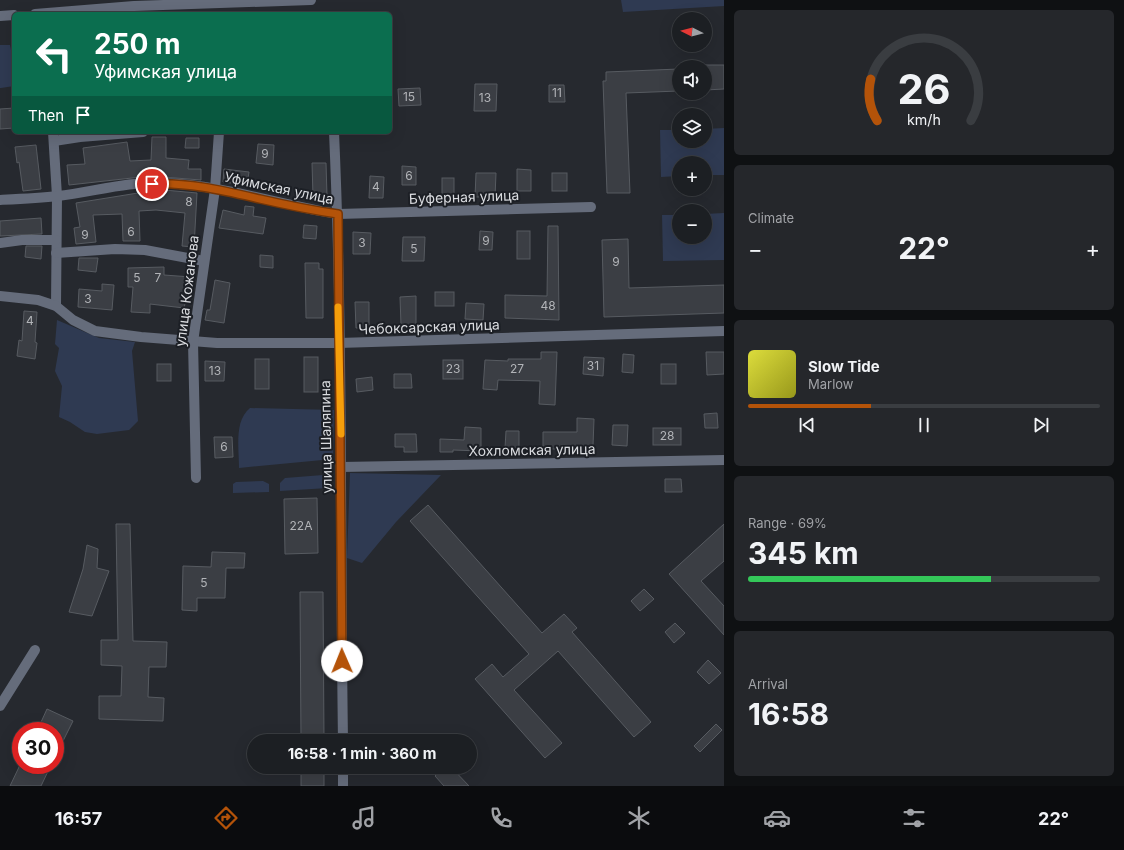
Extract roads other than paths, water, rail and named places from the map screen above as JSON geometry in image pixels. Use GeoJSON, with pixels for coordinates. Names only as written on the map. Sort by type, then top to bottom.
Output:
{"type":"FeatureCollection","features":[{"type":"Feature","properties":{"kind":"street"},"geometry":{"type":"LineString","coordinates":[[60,12],[134,6],[311,0]]}},
{"type":"Feature","properties":{"kind":"street"},"geometry":{"type":"LineString","coordinates":[[0,16],[12,15]]}},
{"type":"Feature","properties":{"kind":"street"},"geometry":{"type":"LineString","coordinates":[[56,306],[57,196],[53,137],[80,137],[118,134]]}},
{"type":"Feature","properties":{"kind":"street","name":"улица Кожанова"},"geometry":{"type":"LineString","coordinates":[[196,478],[193,342],[215,189],[219,134]]}},
{"type":"Feature","properties":{"kind":"street","name":"улица Шаляпина"},"geometry":{"type":"LineString","coordinates":[[334,134],[338,214],[343,734]]}},
{"type":"Feature","properties":{"kind":"street","name":"Уфимская улица"},"geometry":{"type":"LineString","coordinates":[[0,200],[57,196],[128,185],[163,183],[215,189],[298,208],[338,214]]}},
{"type":"Feature","properties":{"kind":"street","name":"Буферная улица"},"geometry":{"type":"LineString","coordinates":[[338,214],[591,207]]}},
{"type":"Feature","properties":{"kind":"street"},"geometry":{"type":"LineString","coordinates":[[0,243],[22,240],[56,240]]}},
{"type":"Feature","properties":{"kind":"street"},"geometry":{"type":"LineString","coordinates":[[56,253],[116,249],[138,250],[204,260]]}},
{"type":"Feature","properties":{"kind":"street","name":"Чебоксарская улица"},"geometry":{"type":"LineString","coordinates":[[0,296],[38,300],[56,306],[73,320],[95,331],[193,342],[256,344],[339,343],[724,331]]}},
{"type":"Feature","properties":{"kind":"street","name":"Хохломская улица"},"geometry":{"type":"LineString","coordinates":[[341,467],[724,460]]}},
{"type":"Feature","properties":{"kind":"street"},"geometry":{"type":"LineString","coordinates":[[0,706],[34,650]]}},
{"type":"Feature","properties":{"kind":"street"},"geometry":{"type":"LineString","coordinates":[[343,774],[344,786]]}}]}
